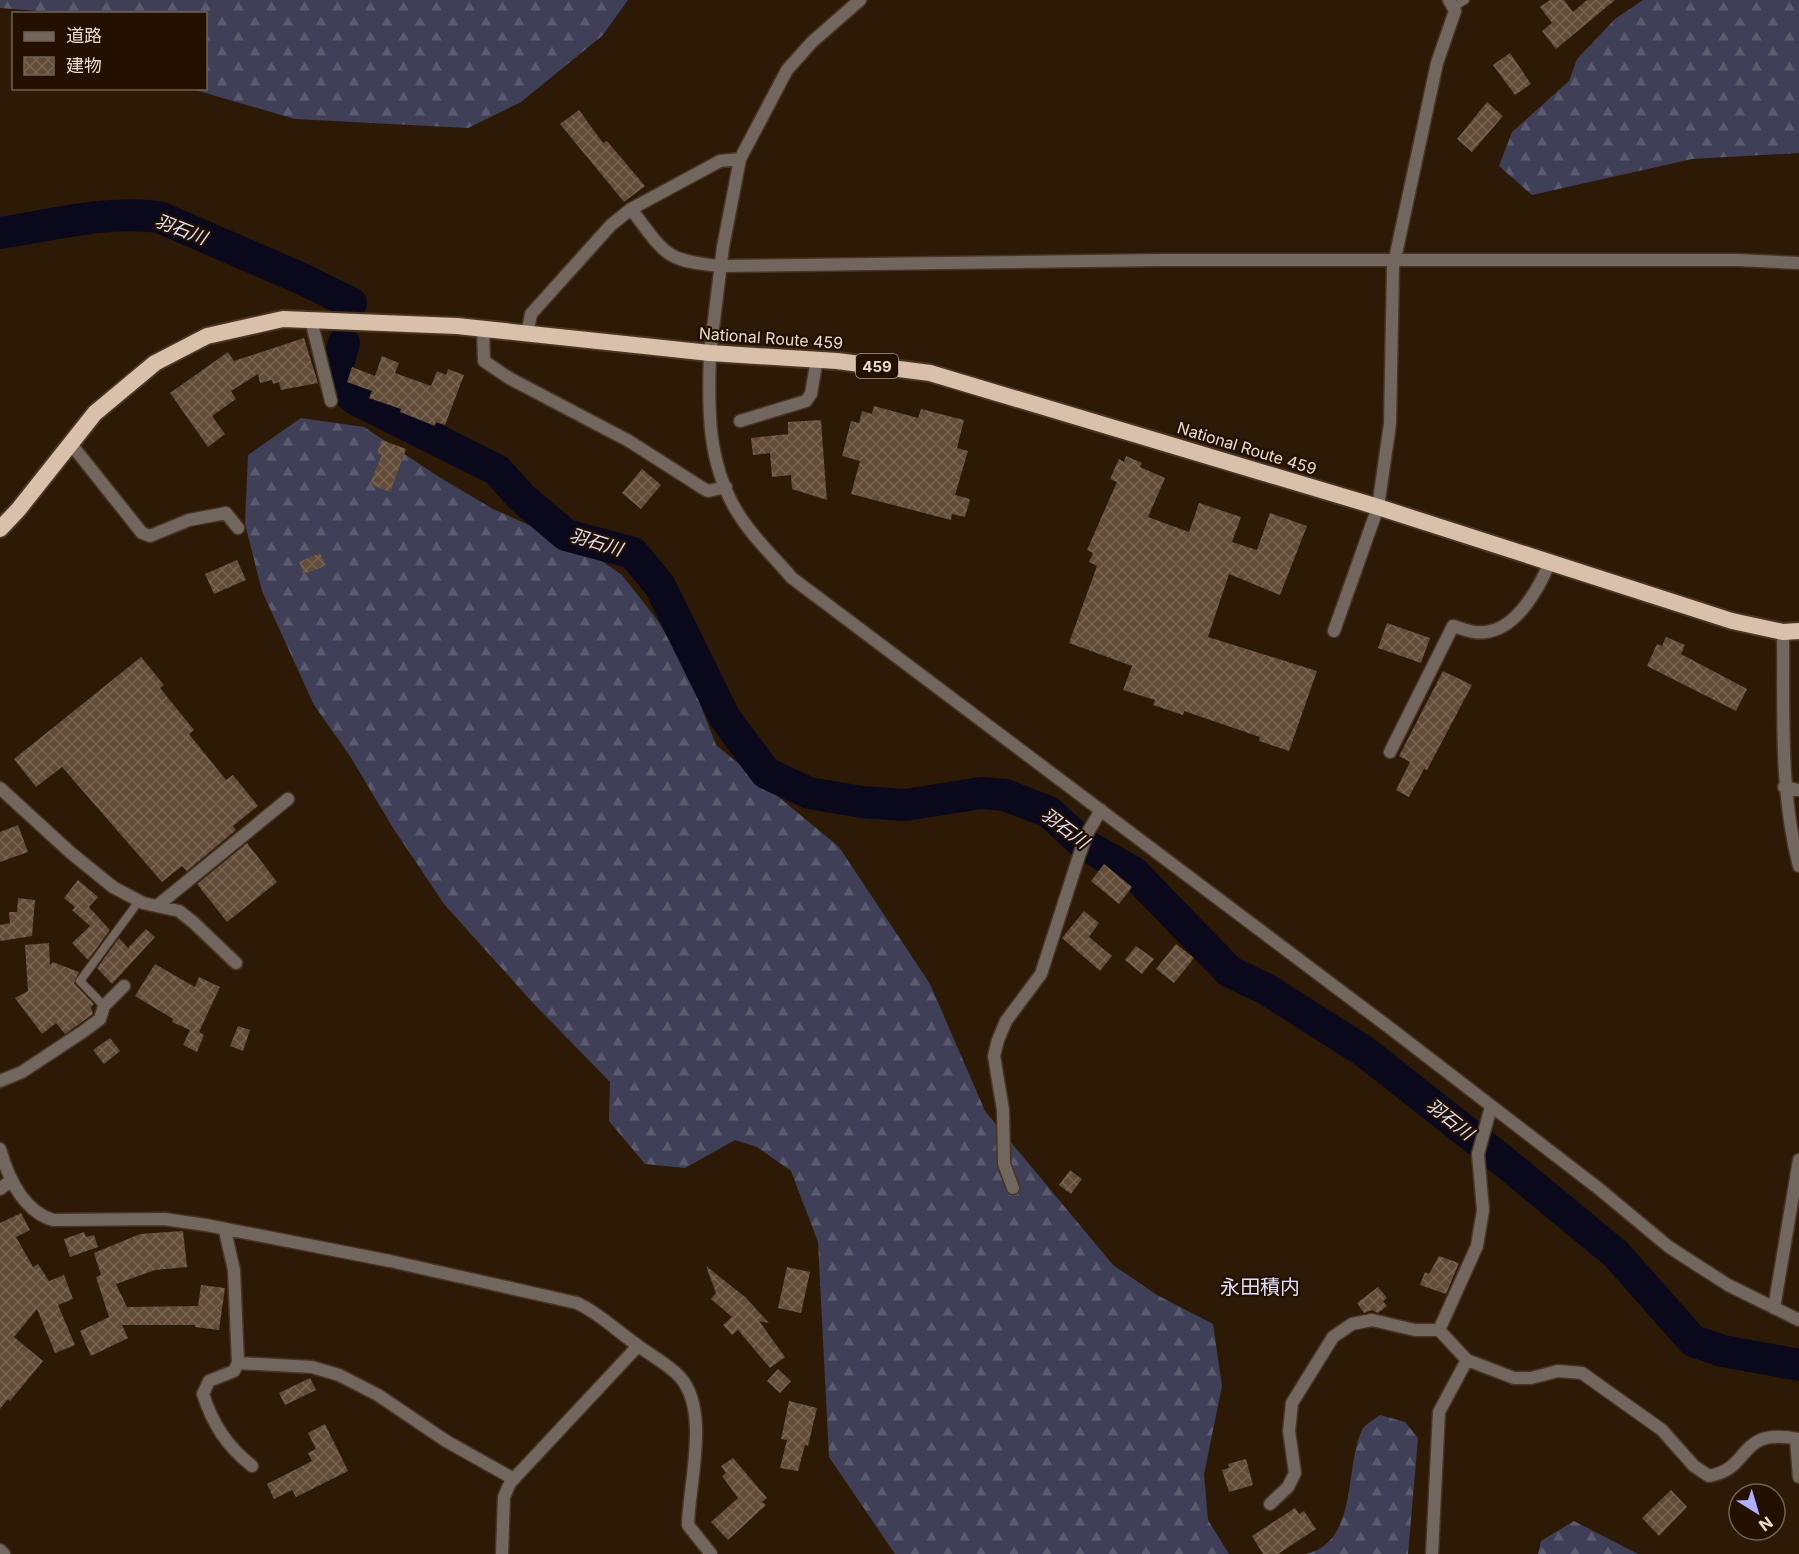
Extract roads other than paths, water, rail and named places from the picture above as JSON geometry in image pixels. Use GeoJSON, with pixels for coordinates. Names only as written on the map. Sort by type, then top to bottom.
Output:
{"type":"FeatureCollection","features":[{"type":"Feature","properties":{"kind":"highway","name":"National Route 459"},"geometry":{"type":"LineString","coordinates":[[0,529],[95,413],[155,363],[207,336],[283,319],[483,329],[710,352],[817,359],[930,373],[1378,507],[1732,621],[1791,632]]}},
{"type":"Feature","properties":{"kind":"street"},"geometry":{"type":"LineString","coordinates":[[860,0],[812,42],[787,70],[740,159],[721,266],[710,352],[708,413],[716,466],[736,510],[792,578],[1598,1188],[1669,1247],[1728,1285],[1799,1320]]}},
{"type":"Feature","properties":{"kind":"street"},"geometry":{"type":"LineString","coordinates":[[1334,630],[1378,507],[1390,424],[1394,261],[1451,4]]}},
{"type":"Feature","properties":{"kind":"street"},"geometry":{"type":"LineString","coordinates":[[527,334],[531,314],[611,225],[631,209],[720,161],[740,159]]}},
{"type":"Feature","properties":{"kind":"street"},"geometry":{"type":"LineString","coordinates":[[631,209],[662,249],[675,259],[688,263],[721,266],[1125,261],[1737,260],[1799,263]]}},
{"type":"Feature","properties":{"kind":"street"},"geometry":{"type":"LineString","coordinates":[[311,320],[331,401]]}},
{"type":"Feature","properties":{"kind":"street"},"geometry":{"type":"LineString","coordinates":[[483,329],[484,361],[509,378],[629,441],[708,491],[726,488]]}},
{"type":"Feature","properties":{"kind":"street"},"geometry":{"type":"LineString","coordinates":[[740,422],[806,401],[811,394],[817,359]]}},
{"type":"Feature","properties":{"kind":"street"},"geometry":{"type":"LineString","coordinates":[[71,444],[142,533],[150,536],[189,520],[226,513],[238,528]]}},
{"type":"Feature","properties":{"kind":"street"},"geometry":{"type":"LineString","coordinates":[[1390,752],[1452,626],[1485,633],[1499,628],[1539,588],[1550,562]]}},
{"type":"Feature","properties":{"kind":"street"},"geometry":{"type":"LineString","coordinates":[[1791,632],[1784,787],[1799,866]]}},
{"type":"Feature","properties":{"kind":"street"},"geometry":{"type":"LineString","coordinates":[[1784,787],[1799,790]]}},
{"type":"Feature","properties":{"kind":"street"},"geometry":{"type":"LineString","coordinates":[[0,788],[70,853],[113,887],[139,901],[179,911],[194,922],[236,963]]}},
{"type":"Feature","properties":{"kind":"street"},"geometry":{"type":"LineString","coordinates":[[157,906],[288,799]]}},
{"type":"Feature","properties":{"kind":"street"},"geometry":{"type":"LineString","coordinates":[[1013,1188],[1004,1164],[1003,1110],[994,1056],[1006,1020],[1041,974],[1080,853],[1088,832],[1101,810]]}},
{"type":"Feature","properties":{"kind":"street"},"geometry":{"type":"LineString","coordinates":[[0,1081],[22,1072],[100,1019],[105,1006],[124,986]]}},
{"type":"Feature","properties":{"kind":"street"},"geometry":{"type":"LineString","coordinates":[[1439,1330],[1477,1246],[1483,1210],[1478,1154],[1491,1107]]}},
{"type":"Feature","properties":{"kind":"street"},"geometry":{"type":"LineString","coordinates":[[0,1149],[5,1185],[38,1214],[53,1220],[164,1219],[390,1261],[577,1303],[596,1311],[680,1378],[691,1396],[696,1442],[688,1525],[711,1554]]}},
{"type":"Feature","properties":{"kind":"street"},"geometry":{"type":"LineString","coordinates":[[1774,1308],[1799,1160]]}},
{"type":"Feature","properties":{"kind":"street"},"geometry":{"type":"LineString","coordinates":[[225,1231],[234,1270],[238,1363],[234,1371],[209,1381],[203,1394],[212,1420],[233,1451],[252,1466]]}},
{"type":"Feature","properties":{"kind":"street"},"geometry":{"type":"LineString","coordinates":[[1270,1504],[1288,1487],[1295,1473],[1289,1431],[1292,1403],[1333,1337],[1352,1323],[1372,1320],[1415,1330],[1439,1330],[1467,1360],[1514,1378],[1531,1378],[1558,1371],[1582,1373],[1662,1430],[1694,1466],[1709,1476],[1722,1474],[1746,1449],[1768,1436],[1797,1439],[1799,1476]]}},
{"type":"Feature","properties":{"kind":"street"},"geometry":{"type":"LineString","coordinates":[[502,1554],[504,1497],[514,1479],[638,1346]]}},
{"type":"Feature","properties":{"kind":"street"},"geometry":{"type":"LineString","coordinates":[[1432,1554],[1439,1413],[1467,1360]]}},
{"type":"Feature","properties":{"kind":"street"},"geometry":{"type":"LineString","coordinates":[[238,1363],[312,1366],[339,1375],[378,1395],[446,1441],[514,1479]]}},
{"type":"Feature","properties":{"kind":"street"},"geometry":{"type":"LineString","coordinates":[[0,1550],[4,1554]]}},
{"type":"Feature","properties":{"kind":"lane"},"geometry":{"type":"LineString","coordinates":[[1451,4],[1465,0]]}},
{"type":"Feature","properties":{"kind":"lane"},"geometry":{"type":"LineString","coordinates":[[105,1006],[80,981],[139,901]]}},
{"type":"Feature","properties":{"kind":"waterway","name":"羽石川"},"geometry":{"type":"LineString","coordinates":[[0,233],[100,217],[120,215],[159,217],[300,278],[351,303]]}},
{"type":"Feature","properties":{"kind":"waterway","name":"羽石川"},"geometry":{"type":"LineString","coordinates":[[344,343],[338,374],[342,385],[355,399],[497,470],[521,497],[566,535],[633,553],[660,586],[725,718],[766,773],[809,793],[862,802],[905,805],[981,793],[1005,795],[1049,812],[1085,845],[1133,872],[1230,972],[1266,989],[1365,1052],[1507,1164],[1616,1254],[1693,1341],[1723,1351],[1799,1365]]}},
{"type":"Feature","properties":{"kind":"district","name":"永田積内"},"geometry":{"type":"Point","coordinates":[1260,1287]}}]}
